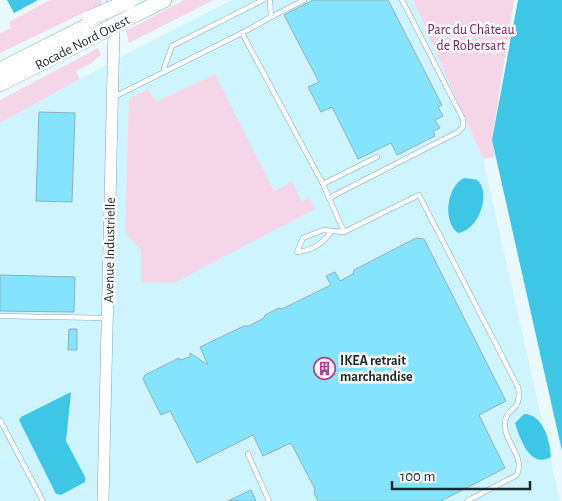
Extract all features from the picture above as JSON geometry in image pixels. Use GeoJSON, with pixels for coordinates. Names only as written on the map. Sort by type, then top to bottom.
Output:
{"type":"FeatureCollection","features":[{"type":"Feature","properties":{"kind":"highway","name":"Rocade Nord Ouest"},"geometry":{"type":"LineString","coordinates":[[0,84],[93,26],[134,3],[164,0]]}},
{"type":"Feature","properties":{"kind":"highway","name":"Rocade Nord Ouest"},"geometry":{"type":"LineString","coordinates":[[0,70],[93,26]]}},
{"type":"Feature","properties":{"kind":"highway"},"geometry":{"type":"LineString","coordinates":[[0,61],[93,26]]}},
{"type":"Feature","properties":{"kind":"street","name":"Avenue Industrielle"},"geometry":{"type":"LineString","coordinates":[[104,501],[112,98],[112,0]]}},
{"type":"Feature","properties":{"kind":"lane"},"geometry":{"type":"LineString","coordinates":[[166,71],[164,68],[172,46],[262,0]]}},
{"type":"Feature","properties":{"kind":"lane"},"geometry":{"type":"LineString","coordinates":[[270,0],[270,17]]}},
{"type":"Feature","properties":{"kind":"lane"},"geometry":{"type":"LineString","coordinates":[[112,98],[242,34],[304,0]]}},
{"type":"Feature","properties":{"kind":"lane"},"geometry":{"type":"LineString","coordinates":[[330,198],[458,132],[463,127],[463,119],[402,0]]}},
{"type":"Feature","properties":{"kind":"lane"},"geometry":{"type":"LineString","coordinates":[[242,34],[323,184],[344,232]]}},
{"type":"Feature","properties":{"kind":"lane"},"geometry":{"type":"LineString","coordinates":[[323,184],[377,157]]}},
{"type":"Feature","properties":{"kind":"lane"},"geometry":{"type":"LineString","coordinates":[[331,232],[325,241],[305,251],[297,252],[302,238],[315,232],[331,232],[344,232],[419,196],[518,387],[519,404],[506,416],[504,422],[505,429],[519,459],[520,468],[517,476],[467,501]]}},
{"type":"Feature","properties":{"kind":"lane"},"geometry":{"type":"LineString","coordinates":[[0,316],[107,318]]}},
{"type":"Feature","properties":{"kind":"lane"},"geometry":{"type":"LineString","coordinates":[[0,420],[43,501]]}},
{"type":"Feature","properties":{"kind":"lane"},"geometry":{"type":"LineString","coordinates":[[248,454],[255,474],[269,501]]}},
{"type":"Feature","properties":{"kind":"shaded area"},"geometry":{"type":"Polygon","coordinates":[[[232,0],[413,0],[483,159],[560,501],[0,501],[0,123],[130,52],[232,0]]]}},
{"type":"Feature","properties":{"kind":"green space"},"geometry":{"type":"Polygon","coordinates":[[[50,0],[101,0],[102,4],[0,53],[0,33],[11,28],[9,22],[50,0]]]}},
{"type":"Feature","properties":{"kind":"green space"},"geometry":{"type":"Polygon","coordinates":[[[184,0],[214,0],[129,43],[126,31],[184,0]]]}},
{"type":"Feature","properties":{"kind":"green space","name":"Parc du Château de Robersart"},"geometry":{"type":"Polygon","coordinates":[[[413,0],[514,0],[492,140],[495,157],[483,159],[413,0]]]}},
{"type":"Feature","properties":{"kind":"green space"},"geometry":{"type":"Polygon","coordinates":[[[98,48],[101,55],[90,64],[76,71],[80,79],[0,123],[0,100],[98,48]]]}},
{"type":"Feature","properties":{"kind":"green space"},"geometry":{"type":"Polygon","coordinates":[[[215,74],[274,191],[292,182],[302,201],[310,198],[315,209],[174,283],[141,282],[141,251],[125,233],[129,99],[148,89],[156,102],[215,74]]]}},
{"type":"Feature","properties":{"kind":"water"},"geometry":{"type":"Polygon","coordinates":[[[7,0],[38,0],[14,13],[7,0]]]}},
{"type":"Feature","properties":{"kind":"water"},"geometry":{"type":"Polygon","coordinates":[[[518,0],[562,0],[562,451],[492,140],[518,0]]]}},
{"type":"Feature","properties":{"kind":"water"},"geometry":{"type":"Polygon","coordinates":[[[464,178],[474,179],[479,182],[482,188],[483,204],[476,220],[471,226],[465,231],[458,233],[453,228],[448,212],[450,196],[458,182],[464,178]]]}},
{"type":"Feature","properties":{"kind":"water"},"geometry":{"type":"Polygon","coordinates":[[[71,392],[66,441],[85,477],[85,482],[61,495],[56,494],[19,420],[21,417],[71,392]]]}},
{"type":"Feature","properties":{"kind":"water"},"geometry":{"type":"Polygon","coordinates":[[[524,414],[531,415],[541,423],[547,436],[551,457],[544,460],[537,459],[532,456],[523,444],[515,423],[524,414]]]}},
{"type":"Feature","properties":{"kind":"building"},"geometry":{"type":"Polygon","coordinates":[[[313,0],[388,0],[442,105],[438,107],[443,116],[435,120],[440,128],[433,131],[435,136],[397,155],[391,143],[358,159],[332,107],[321,112],[308,87],[319,82],[284,15],[313,0]]]}},
{"type":"Feature","properties":{"kind":"building"},"geometry":{"type":"Polygon","coordinates":[[[39,112],[75,113],[72,202],[36,201],[39,112]]]}},
{"type":"Feature","properties":{"kind":"building","name":"IKEA retrait marchandise"},"geometry":{"type":"Polygon","coordinates":[[[416,238],[424,239],[506,401],[479,415],[505,468],[441,501],[318,501],[314,493],[315,489],[291,443],[263,456],[253,435],[197,463],[170,411],[161,415],[143,379],[145,375],[179,358],[180,360],[190,357],[190,353],[208,365],[200,347],[244,326],[249,326],[279,308],[282,309],[331,285],[326,276],[335,272],[340,281],[353,274],[354,270],[416,238]]]}},
{"type":"Feature","properties":{"kind":"building"},"geometry":{"type":"Polygon","coordinates":[[[0,275],[75,277],[74,312],[0,311],[0,275]]]}},
{"type":"Feature","properties":{"kind":"building"},"geometry":{"type":"Polygon","coordinates":[[[69,329],[77,329],[77,350],[68,350],[69,329]]]}},
{"type":"Feature","properties":{"kind":"building"},"geometry":{"type":"Polygon","coordinates":[[[251,490],[256,501],[228,501],[251,490]]]}},
{"type":"Feature","properties":{"kind":"place","name":"IKEA retrait marchandise"},"geometry":{"type":"Point","coordinates":[324,368]}}]}
